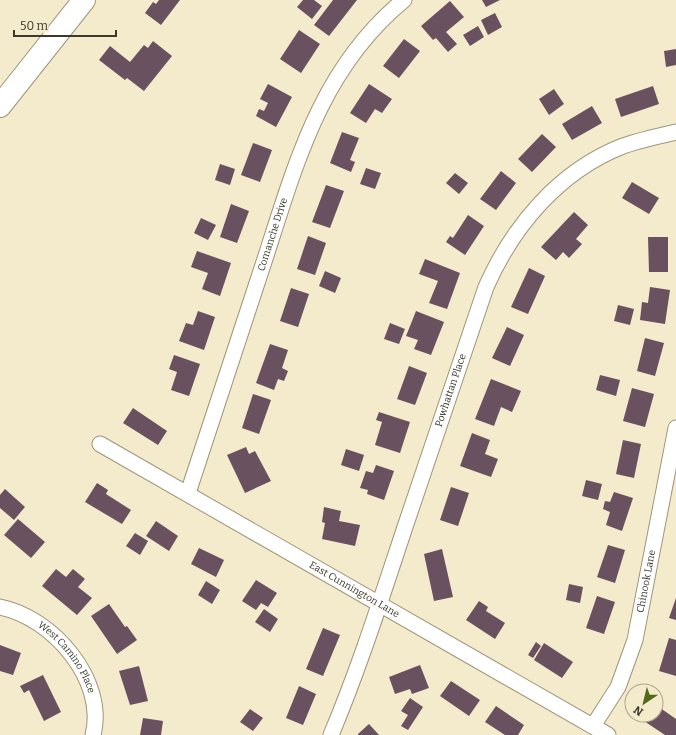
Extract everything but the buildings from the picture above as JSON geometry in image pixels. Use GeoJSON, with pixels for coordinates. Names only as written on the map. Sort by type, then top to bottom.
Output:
{"type":"FeatureCollection","features":[{"type":"Feature","properties":{"kind":"main road"},"geometry":{"type":"LineString","coordinates":[[0,106],[84,0]]}},
{"type":"Feature","properties":{"kind":"street","name":"Comanche Drive"},"geometry":{"type":"LineString","coordinates":[[188,493],[308,134],[319,107],[350,57],[368,35],[404,0]]}},
{"type":"Feature","properties":{"kind":"street","name":"Powhattan Place"},"geometry":{"type":"LineString","coordinates":[[331,735],[351,689],[380,606],[486,287],[509,242],[540,202],[580,170],[622,147],[676,133]]}},
{"type":"Feature","properties":{"kind":"street","name":"Chinook Lane"},"geometry":{"type":"LineString","coordinates":[[593,726],[618,687],[635,640],[676,428]]}},
{"type":"Feature","properties":{"kind":"street","name":"East Cunnington Lane"},"geometry":{"type":"LineString","coordinates":[[100,444],[188,493],[380,606],[608,735]]}},
{"type":"Feature","properties":{"kind":"street","name":"West Camino Place"},"geometry":{"type":"LineString","coordinates":[[0,607],[25,614],[47,631],[77,661],[87,676],[92,690],[95,708],[93,735]]}}]}
